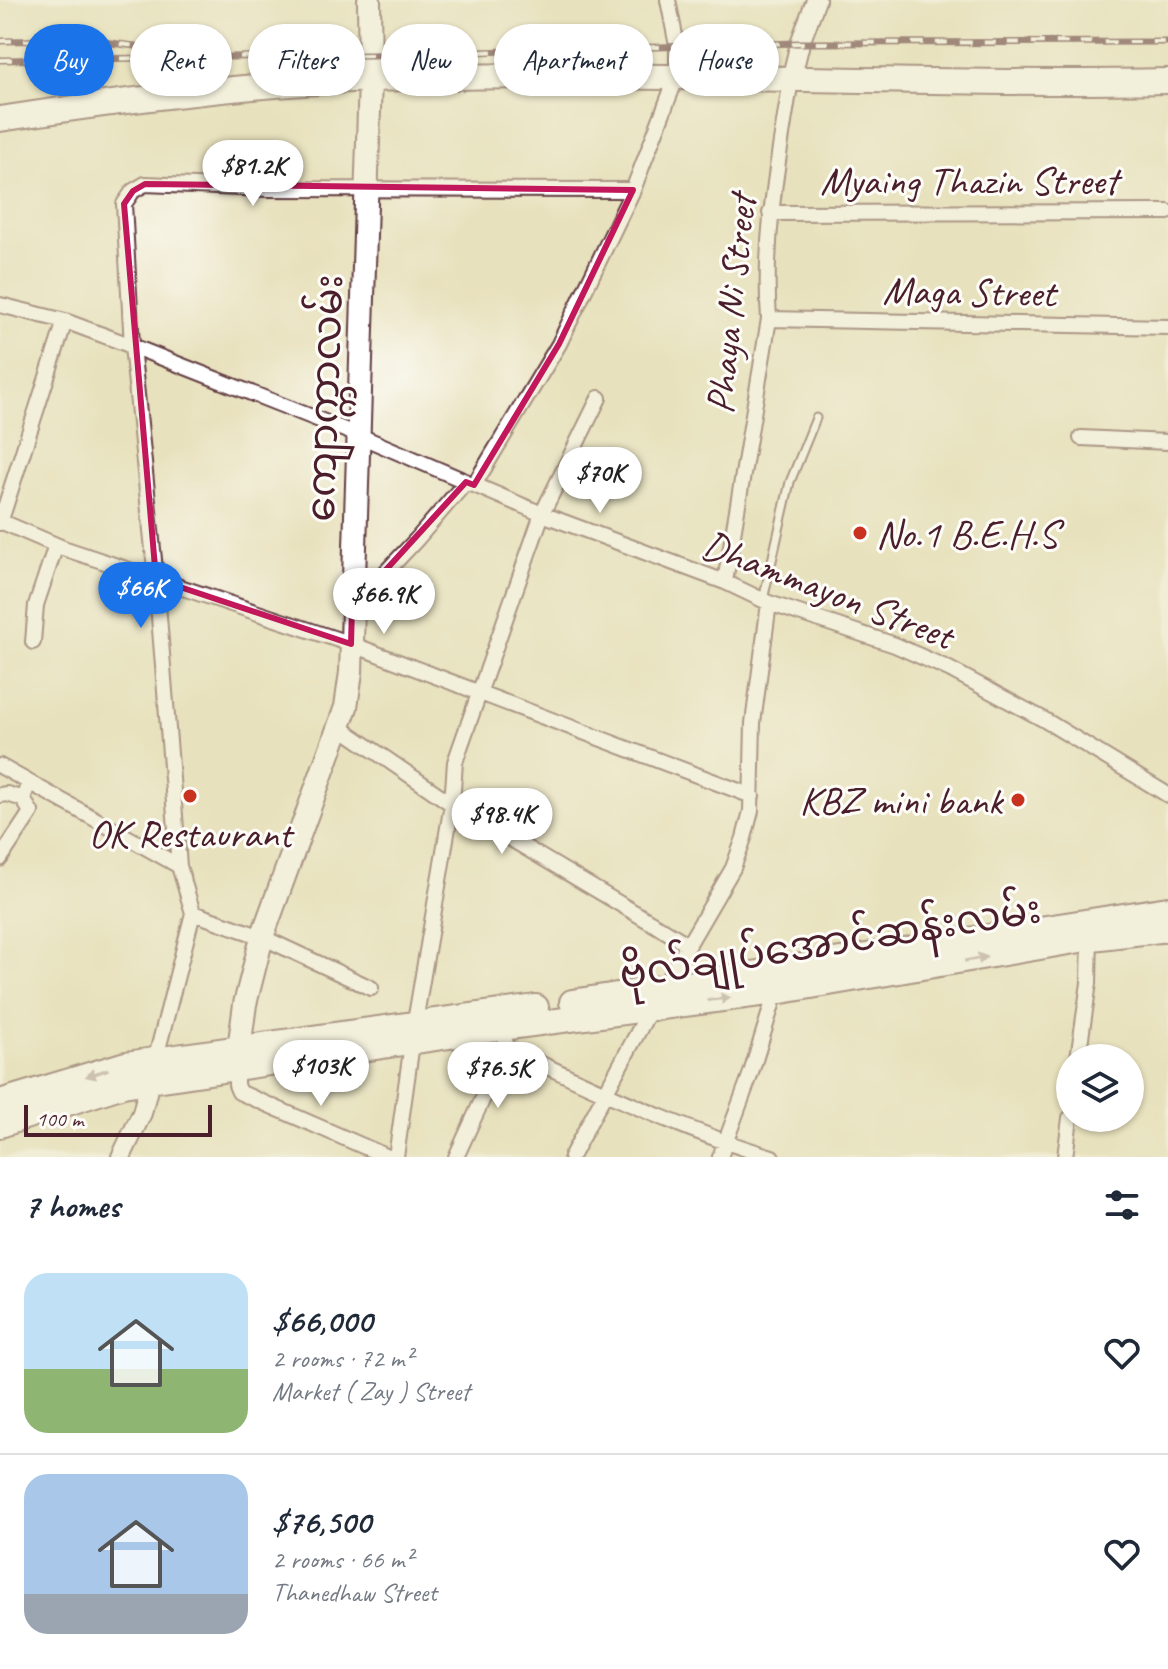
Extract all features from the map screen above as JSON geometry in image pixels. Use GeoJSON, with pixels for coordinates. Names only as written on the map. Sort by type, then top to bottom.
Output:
{"type":"FeatureCollection","features":[{"type":"Feature","properties":{"kind":"highway"},"geometry":{"type":"LineString","coordinates":[[0,119],[195,92],[370,79],[669,76]]}},
{"type":"Feature","properties":{"kind":"highway"},"geometry":{"type":"LineString","coordinates":[[779,80],[905,83],[1168,81]]}},
{"type":"Feature","properties":{"kind":"highway","name":"ဗိုလ်ချုပ်အောင်ဆန်းလမ်း"},"geometry":{"type":"LineString","coordinates":[[656,998],[776,992],[1090,929],[1168,909]]}},
{"type":"Feature","properties":{"kind":"highway","name":"ဗိုလ်ချုပ်အောင်ဆန်းလမ်း"},"geometry":{"type":"LineString","coordinates":[[153,1071],[414,1032],[505,1029],[656,998],[1090,929],[1168,929]]}},
{"type":"Feature","properties":{"kind":"highway"},"geometry":{"type":"LineString","coordinates":[[0,1102],[126,1064],[153,1071]]}},
{"type":"Feature","properties":{"kind":"highway"},"geometry":{"type":"LineString","coordinates":[[0,1125],[153,1071]]}},
{"type":"Feature","properties":{"kind":"main road","name":"ကျောက္ကာလမ်း"},"geometry":{"type":"LineString","coordinates":[[238,1058],[245,1004],[262,937],[341,728],[346,707],[360,436],[370,79],[369,0]]}},
{"type":"Feature","properties":{"kind":"street"},"geometry":{"type":"LineString","coordinates":[[668,0],[673,24]]}},
{"type":"Feature","properties":{"kind":"street"},"geometry":{"type":"LineString","coordinates":[[791,80],[816,0]]}},
{"type":"Feature","properties":{"kind":"street","name":"Phaya Ni Street"},"geometry":{"type":"LineString","coordinates":[[725,582],[769,319],[766,286],[770,213],[791,80]]}},
{"type":"Feature","properties":{"kind":"street"},"geometry":{"type":"LineString","coordinates":[[352,607],[470,483],[559,344],[633,190],[669,96]]}},
{"type":"Feature","properties":{"kind":"street"},"geometry":{"type":"LineString","coordinates":[[121,1157],[142,1113],[193,913],[179,866],[156,579],[132,346],[124,204],[133,191],[145,184],[268,189],[633,190]]}},
{"type":"Feature","properties":{"kind":"street","name":"Myaing Thazin Street"},"geometry":{"type":"LineString","coordinates":[[770,213],[1168,212]]}},
{"type":"Feature","properties":{"kind":"street","name":"Dhammayon Street"},"geometry":{"type":"LineString","coordinates":[[0,305],[65,321],[132,346],[360,436],[542,514],[725,582],[766,601],[895,645],[949,669],[1043,719],[1168,795]]}},
{"type":"Feature","properties":{"kind":"street","name":"Maga Street"},"geometry":{"type":"LineString","coordinates":[[769,319],[1168,327]]}},
{"type":"Feature","properties":{"kind":"street"},"geometry":{"type":"LineString","coordinates":[[65,321],[0,521],[56,545],[351,644],[752,796]]}},
{"type":"Feature","properties":{"kind":"street"},"geometry":{"type":"LineString","coordinates":[[396,1157],[452,804],[455,762],[542,514],[599,398]]}},
{"type":"Feature","properties":{"kind":"street"},"geometry":{"type":"LineString","coordinates":[[1081,438],[1168,442]]}},
{"type":"Feature","properties":{"kind":"street"},"geometry":{"type":"LineString","coordinates":[[33,642],[36,605],[56,545]]}},
{"type":"Feature","properties":{"kind":"street"},"geometry":{"type":"LineString","coordinates":[[571,1157],[656,998],[733,868],[744,838],[752,796],[753,723],[766,601]]}},
{"type":"Feature","properties":{"kind":"street"},"geometry":{"type":"LineString","coordinates":[[341,728],[452,804],[689,945]]}},
{"type":"Feature","properties":{"kind":"street"},"geometry":{"type":"LineString","coordinates":[[0,766],[179,866]]}},
{"type":"Feature","properties":{"kind":"street"},"geometry":{"type":"LineString","coordinates":[[23,799],[29,782]]}},
{"type":"Feature","properties":{"kind":"street"},"geometry":{"type":"LineString","coordinates":[[0,795],[23,799],[31,812],[0,859]]}},
{"type":"Feature","properties":{"kind":"street"},"geometry":{"type":"LineString","coordinates":[[193,913],[262,937],[371,988]]}},
{"type":"Feature","properties":{"kind":"street"},"geometry":{"type":"LineString","coordinates":[[1079,1044],[1090,929]]}},
{"type":"Feature","properties":{"kind":"street"},"geometry":{"type":"LineString","coordinates":[[722,1150],[776,992]]}},
{"type":"Feature","properties":{"kind":"street"},"geometry":{"type":"LineString","coordinates":[[456,1157],[505,1029],[605,1093],[722,1150],[772,1157]]}},
{"type":"Feature","properties":{"kind":"street"},"geometry":{"type":"LineString","coordinates":[[238,1058],[236,1085],[239,1092],[388,1157]]}},
{"type":"Feature","properties":{"kind":"street"},"geometry":{"type":"LineString","coordinates":[[1065,1157],[1068,1132]]}},
{"type":"Feature","properties":{"kind":"lane"},"geometry":{"type":"LineString","coordinates":[[766,601],[790,482],[816,418]]}},
{"type":"Feature","properties":{"kind":"highlighted area"},"geometry":{"type":"Polygon","coordinates":[[[145,184],[633,190],[559,344],[474,485],[466,482],[352,607],[351,644],[156,579],[124,204],[133,191],[145,184]]]}},
{"type":"Feature","properties":{"kind":"railway"},"geometry":{"type":"LineString","coordinates":[[0,41],[87,40],[130,45]]}},
{"type":"Feature","properties":{"kind":"railway"},"geometry":{"type":"LineString","coordinates":[[0,60],[371,55],[800,43],[1168,42]]}},
{"type":"Feature","properties":{"kind":"place","name":"No.1 B.E.H.S"},"geometry":{"type":"Point","coordinates":[860,533]}},
{"type":"Feature","properties":{"kind":"place","name":"OK Restaurant"},"geometry":{"type":"Point","coordinates":[190,796]}},
{"type":"Feature","properties":{"kind":"place","name":"KBZ mini bank"},"geometry":{"type":"Point","coordinates":[1018,800]}}]}
